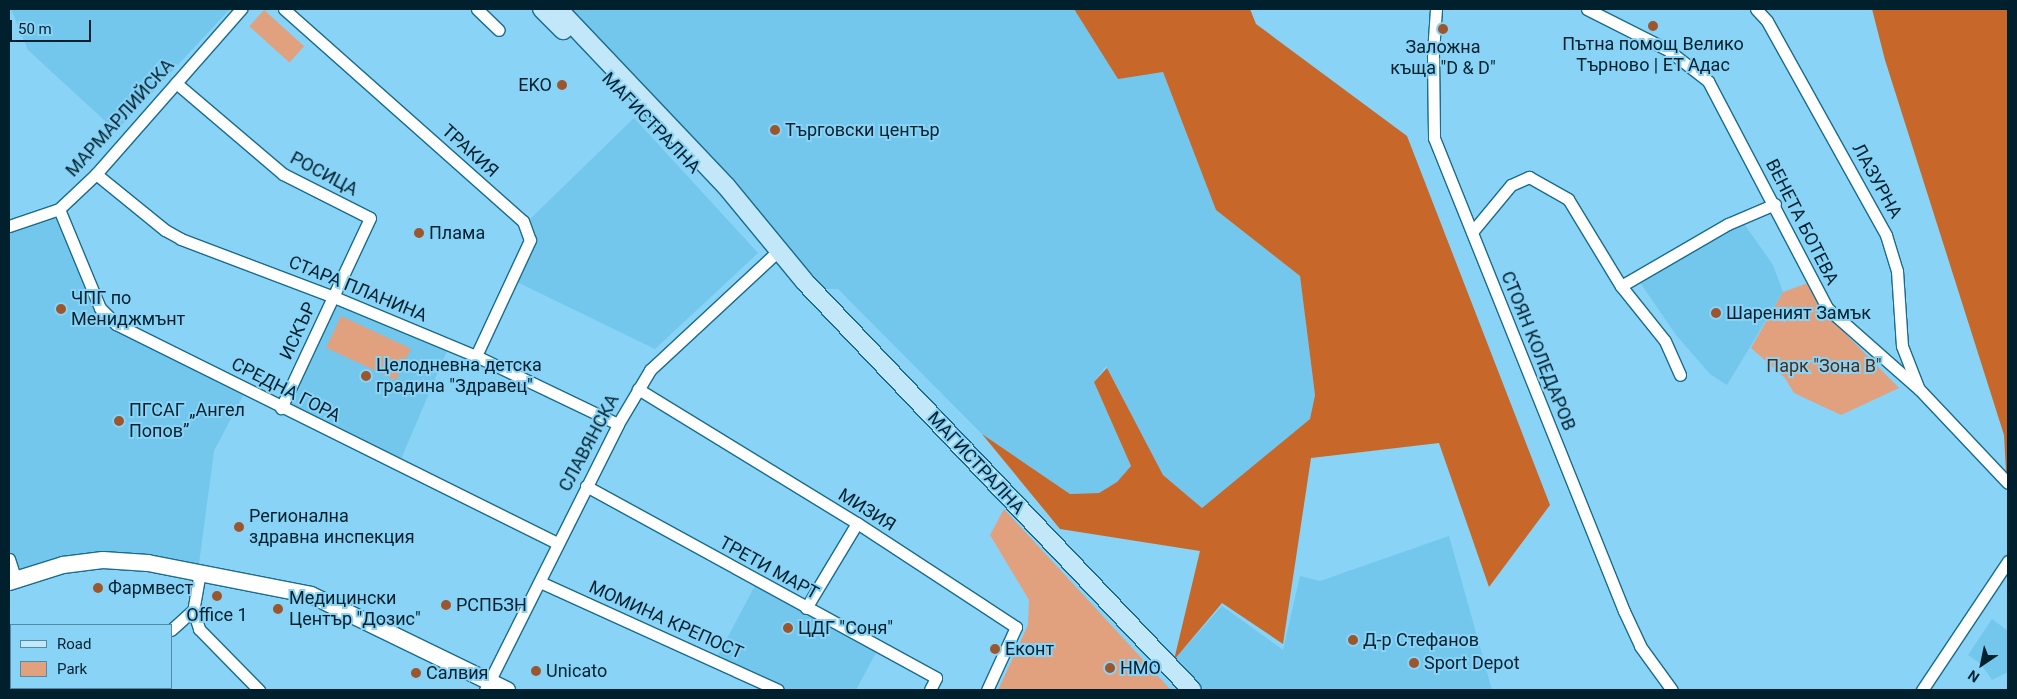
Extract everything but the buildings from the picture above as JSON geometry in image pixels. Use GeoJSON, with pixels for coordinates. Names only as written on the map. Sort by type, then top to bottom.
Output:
{"type":"FeatureCollection","features":[{"type":"Feature","properties":{"kind":"main road","name":"МАГИСТРАЛНА"},"geometry":{"type":"LineString","coordinates":[[542,9],[727,204],[763,233]]}},
{"type":"Feature","properties":{"kind":"main road","name":"МАГИСТРАЛНА"},"geometry":{"type":"LineString","coordinates":[[558,9],[726,186],[778,251],[1192,690]]}},
{"type":"Feature","properties":{"kind":"street","name":"МАРМАРЛИЙСКА"},"geometry":{"type":"LineString","coordinates":[[9,226],[59,209],[96,174],[240,9]]}},
{"type":"Feature","properties":{"kind":"street","name":"ТРАКИЯ"},"geometry":{"type":"LineString","coordinates":[[284,9],[523,221],[530,240],[476,356]]}},
{"type":"Feature","properties":{"kind":"street"},"geometry":{"type":"LineString","coordinates":[[477,9],[499,30]]}},
{"type":"Feature","properties":{"kind":"street","name":"СТОЯН КОЛЕДАРОВ"},"geometry":{"type":"LineString","coordinates":[[1436,9],[1433,53],[1434,138],[1624,611],[1640,646],[1672,690]]}},
{"type":"Feature","properties":{"kind":"street","name":"ВЕНЕТА БОТЕВА"},"geometry":{"type":"LineString","coordinates":[[1587,9],[1668,50],[1708,81],[1775,204],[1811,283],[1827,308],[1919,389],[2008,483]]}},
{"type":"Feature","properties":{"kind":"street","name":"ЛАЗУРНА"},"geometry":{"type":"LineString","coordinates":[[1756,9],[1767,21],[1886,235],[1897,271],[1902,346],[1919,389]]}},
{"type":"Feature","properties":{"kind":"street","name":"РОСИЦА"},"geometry":{"type":"LineString","coordinates":[[176,83],[283,174],[370,218],[334,297]]}},
{"type":"Feature","properties":{"kind":"street","name":"СТАРА ПЛАНИНА"},"geometry":{"type":"LineString","coordinates":[[96,174],[164,230],[334,297],[476,356],[618,424]]}},
{"type":"Feature","properties":{"kind":"street"},"geometry":{"type":"LineString","coordinates":[[1472,232],[1511,184],[1529,177],[1568,198],[1621,286],[1665,341],[1680,375]]}},
{"type":"Feature","properties":{"kind":"street"},"geometry":{"type":"LineString","coordinates":[[1621,286],[1728,224],[1775,204]]}},
{"type":"Feature","properties":{"kind":"street","name":"СРЕДНА ГОРА"},"geometry":{"type":"LineString","coordinates":[[59,209],[100,308],[116,324],[281,408],[558,543]]}},
{"type":"Feature","properties":{"kind":"street","name":"СЛАВЯНСКА"},"geometry":{"type":"LineString","coordinates":[[488,686],[586,486],[638,389],[660,357],[778,251]]}},
{"type":"Feature","properties":{"kind":"street","name":"ИСКЪР"},"geometry":{"type":"LineString","coordinates":[[281,408],[334,297]]}},
{"type":"Feature","properties":{"kind":"street","name":"МИЗИЯ"},"geometry":{"type":"LineString","coordinates":[[638,389],[857,524],[1016,626],[987,690]]}},
{"type":"Feature","properties":{"kind":"street","name":"ТРЕТИ МАРТ"},"geometry":{"type":"LineString","coordinates":[[586,486],[936,678],[930,690]]}},
{"type":"Feature","properties":{"kind":"street"},"geometry":{"type":"LineString","coordinates":[[806,608],[857,524]]}},
{"type":"Feature","properties":{"kind":"street"},"geometry":{"type":"LineString","coordinates":[[9,560],[12,581],[63,565],[103,560],[148,562],[311,595],[488,686],[507,690]]}},
{"type":"Feature","properties":{"kind":"street"},"geometry":{"type":"LineString","coordinates":[[1927,688],[2008,561]]}},
{"type":"Feature","properties":{"kind":"street"},"geometry":{"type":"LineString","coordinates":[[200,572],[193,610],[199,629],[259,690]]}},
{"type":"Feature","properties":{"kind":"street","name":"МОМИНА КРЕПОСТ"},"geometry":{"type":"LineString","coordinates":[[540,582],[778,690]]}},
{"type":"Feature","properties":{"kind":"street"},"geometry":{"type":"LineString","coordinates":[[172,629],[193,610]]}},
{"type":"Feature","properties":{"kind":"shaded area"},"geometry":{"type":"Polygon","coordinates":[[[11,9],[230,9],[116,131],[28,50],[11,9]]]}},
{"type":"Feature","properties":{"kind":"shaded area"},"geometry":{"type":"Polygon","coordinates":[[[564,9],[1074,9],[1118,78],[1163,72],[1216,210],[1300,276],[1315,395],[1310,419],[1202,508],[1163,475],[1106,366],[1094,382],[1131,466],[1117,482],[1099,493],[1070,494],[982,434],[838,289],[826,289],[564,9]]]}},
{"type":"Feature","properties":{"kind":"shaded area"},"geometry":{"type":"Polygon","coordinates":[[[1074,9],[1250,9],[1256,24],[1407,136],[1550,505],[1489,587],[1439,443],[1311,458],[1283,644],[1222,603],[1174,660],[1200,551],[1060,529],[982,434],[1070,494],[1099,493],[1117,482],[1131,466],[1094,382],[1107,368],[1163,475],[1202,508],[1310,419],[1315,395],[1300,276],[1216,210],[1163,72],[1118,79],[1074,9]]]}},
{"type":"Feature","properties":{"kind":"shaded area"},"geometry":{"type":"Polygon","coordinates":[[[1872,9],[2008,9],[2008,507],[2004,435],[1885,60],[1872,9]]]}},
{"type":"Feature","properties":{"kind":"shaded area"},"geometry":{"type":"Polygon","coordinates":[[[634,118],[758,253],[655,349],[515,281],[534,240],[527,222],[634,118]]]}},
{"type":"Feature","properties":{"kind":"shaded area","name":"ПГСАГ „Ангел Попов”"},"geometry":{"type":"Polygon","coordinates":[[[59,209],[100,308],[116,324],[246,390],[214,451],[198,571],[103,560],[16,580],[9,559],[9,226],[59,209]]]}},
{"type":"Feature","properties":{"kind":"shaded area","name":"Шареният Замък"},"geometry":{"type":"Polygon","coordinates":[[[1742,221],[1773,265],[1783,292],[1727,385],[1710,374],[1676,335],[1639,281],[1742,221]]]}},
{"type":"Feature","properties":{"kind":"shaded area","name":"Целодневна детска градина \"Здравец\""},"geometry":{"type":"Polygon","coordinates":[[[334,297],[449,346],[401,458],[286,409],[334,297]]]}},
{"type":"Feature","properties":{"kind":"shaded area"},"geometry":{"type":"Polygon","coordinates":[[[1449,536],[1492,690],[1205,690],[1174,660],[1222,606],[1283,650],[1300,576],[1320,581],[1449,536]]]}},
{"type":"Feature","properties":{"kind":"shaded area","name":"ЦДГ \"Соня\""},"geometry":{"type":"Polygon","coordinates":[[[757,582],[879,647],[856,690],[778,690],[715,661],[757,582]]]}},
{"type":"Feature","properties":{"kind":"shaded area"},"geometry":{"type":"Polygon","coordinates":[[[1992,619],[2008,631],[2008,672],[1992,680],[1981,664],[1968,655],[1992,619]]]}},
{"type":"Feature","properties":{"kind":"green space"},"geometry":{"type":"Polygon","coordinates":[[[264,10],[304,46],[289,62],[249,26],[264,10]]]}},
{"type":"Feature","properties":{"kind":"green space","name":"Парк \"Зона В\""},"geometry":{"type":"Polygon","coordinates":[[[1808,283],[1826,314],[1899,388],[1841,415],[1794,393],[1785,378],[1751,348],[1783,292],[1808,283]]]}},
{"type":"Feature","properties":{"kind":"green space"},"geometry":{"type":"Polygon","coordinates":[[[341,316],[411,349],[396,380],[326,348],[341,316]]]}},
{"type":"Feature","properties":{"kind":"green space"},"geometry":{"type":"Polygon","coordinates":[[[1004,509],[1171,690],[998,690],[1028,625],[1029,600],[990,535],[1004,509]]]}},
{"type":"Feature","properties":{"kind":"place","name":"Пътна помощ Велико Търново | ЕТ Адас"},"geometry":{"type":"Point","coordinates":[1653,26]}},
{"type":"Feature","properties":{"kind":"place","name":"Заложна къща \"D & D\""},"geometry":{"type":"Point","coordinates":[1443,29]}},
{"type":"Feature","properties":{"kind":"place","name":"EKO"},"geometry":{"type":"Point","coordinates":[562,85]}},
{"type":"Feature","properties":{"kind":"place","name":"Търговски център"},"geometry":{"type":"Point","coordinates":[775,130]}},
{"type":"Feature","properties":{"kind":"place","name":"Плама"},"geometry":{"type":"Point","coordinates":[419,233]}},
{"type":"Feature","properties":{"kind":"place","name":"ЧПГ по Мениджмънт"},"geometry":{"type":"Point","coordinates":[61,309]}},
{"type":"Feature","properties":{"kind":"place","name":"Шареният Замък"},"geometry":{"type":"Point","coordinates":[1716,313]}},
{"type":"Feature","properties":{"kind":"place","name":"Целодневна детска градина \"Здравец\""},"geometry":{"type":"Point","coordinates":[366,376]}},
{"type":"Feature","properties":{"kind":"place","name":"ПГСАГ „Ангел Попов”"},"geometry":{"type":"Point","coordinates":[119,421]}},
{"type":"Feature","properties":{"kind":"place","name":"Регионална здравна инспекция"},"geometry":{"type":"Point","coordinates":[239,527]}},
{"type":"Feature","properties":{"kind":"place","name":"Фармвест"},"geometry":{"type":"Point","coordinates":[98,588]}},
{"type":"Feature","properties":{"kind":"place","name":"Office 1"},"geometry":{"type":"Point","coordinates":[217,596]}},
{"type":"Feature","properties":{"kind":"place","name":"РСПБЗН"},"geometry":{"type":"Point","coordinates":[446,605]}},
{"type":"Feature","properties":{"kind":"place","name":"Медицински Център \"Дозис\""},"geometry":{"type":"Point","coordinates":[278,609]}},
{"type":"Feature","properties":{"kind":"place","name":"ЦДГ \"Соня\""},"geometry":{"type":"Point","coordinates":[788,628]}},
{"type":"Feature","properties":{"kind":"place","name":"Д-р Стефанов"},"geometry":{"type":"Point","coordinates":[1353,640]}},
{"type":"Feature","properties":{"kind":"place","name":"Еконт"},"geometry":{"type":"Point","coordinates":[995,649]}},
{"type":"Feature","properties":{"kind":"place","name":"Sport Depot"},"geometry":{"type":"Point","coordinates":[1414,663]}},
{"type":"Feature","properties":{"kind":"place","name":"HMO"},"geometry":{"type":"Point","coordinates":[1110,668]}},
{"type":"Feature","properties":{"kind":"place","name":"Unicato"},"geometry":{"type":"Point","coordinates":[536,671]}},
{"type":"Feature","properties":{"kind":"place","name":"Салвия"},"geometry":{"type":"Point","coordinates":[416,673]}}]}
